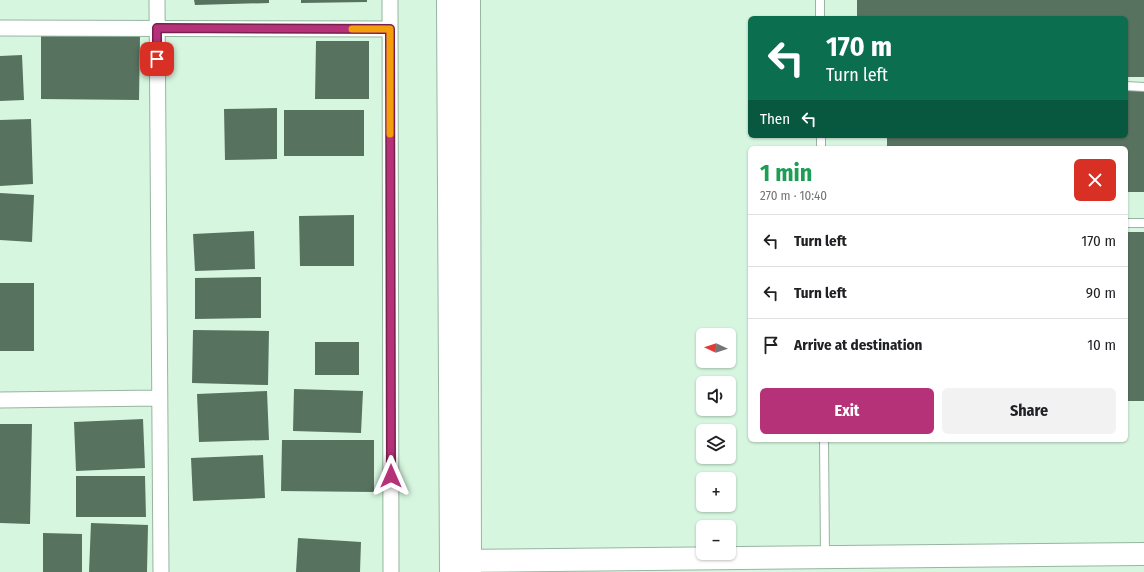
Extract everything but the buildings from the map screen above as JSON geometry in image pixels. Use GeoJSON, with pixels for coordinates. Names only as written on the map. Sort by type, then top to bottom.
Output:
{"type":"FeatureCollection","features":[{"type":"Feature","properties":{"kind":"main road"},"geometry":{"type":"LineString","coordinates":[[448,0],[461,566]]}},
{"type":"Feature","properties":{"kind":"main road"},"geometry":{"type":"LineString","coordinates":[[461,566],[469,0]]}},
{"type":"Feature","properties":{"kind":"main road"},"geometry":{"type":"LineString","coordinates":[[461,566],[825,557],[1144,554]]}},
{"type":"Feature","properties":{"kind":"street"},"geometry":{"type":"LineString","coordinates":[[157,0],[161,572]]}},
{"type":"Feature","properties":{"kind":"street"},"geometry":{"type":"LineString","coordinates":[[390,0],[391,572]]}},
{"type":"Feature","properties":{"kind":"street"},"geometry":{"type":"LineString","coordinates":[[0,28],[390,29]]}},
{"type":"Feature","properties":{"kind":"street"},"geometry":{"type":"LineString","coordinates":[[0,400],[159,398]]}},
{"type":"Feature","properties":{"kind":"lane"},"geometry":{"type":"LineString","coordinates":[[820,0],[820,16]]}},
{"type":"Feature","properties":{"kind":"lane"},"geometry":{"type":"LineString","coordinates":[[1128,86],[1144,86]]}},
{"type":"Feature","properties":{"kind":"lane"},"geometry":{"type":"LineString","coordinates":[[1128,223],[1144,223]]}},
{"type":"Feature","properties":{"kind":"lane"},"geometry":{"type":"LineString","coordinates":[[824,442],[825,557]]}},
{"type":"Feature","properties":{"kind":"slow traffic"},"geometry":{"type":"LineString","coordinates":[[352,29],[390,29],[390,134]]}},
{"type":"Feature","properties":{"kind":"route"},"geometry":{"type":"LineString","coordinates":[[157,59],[157,28],[390,29],[391,476]]}}]}
